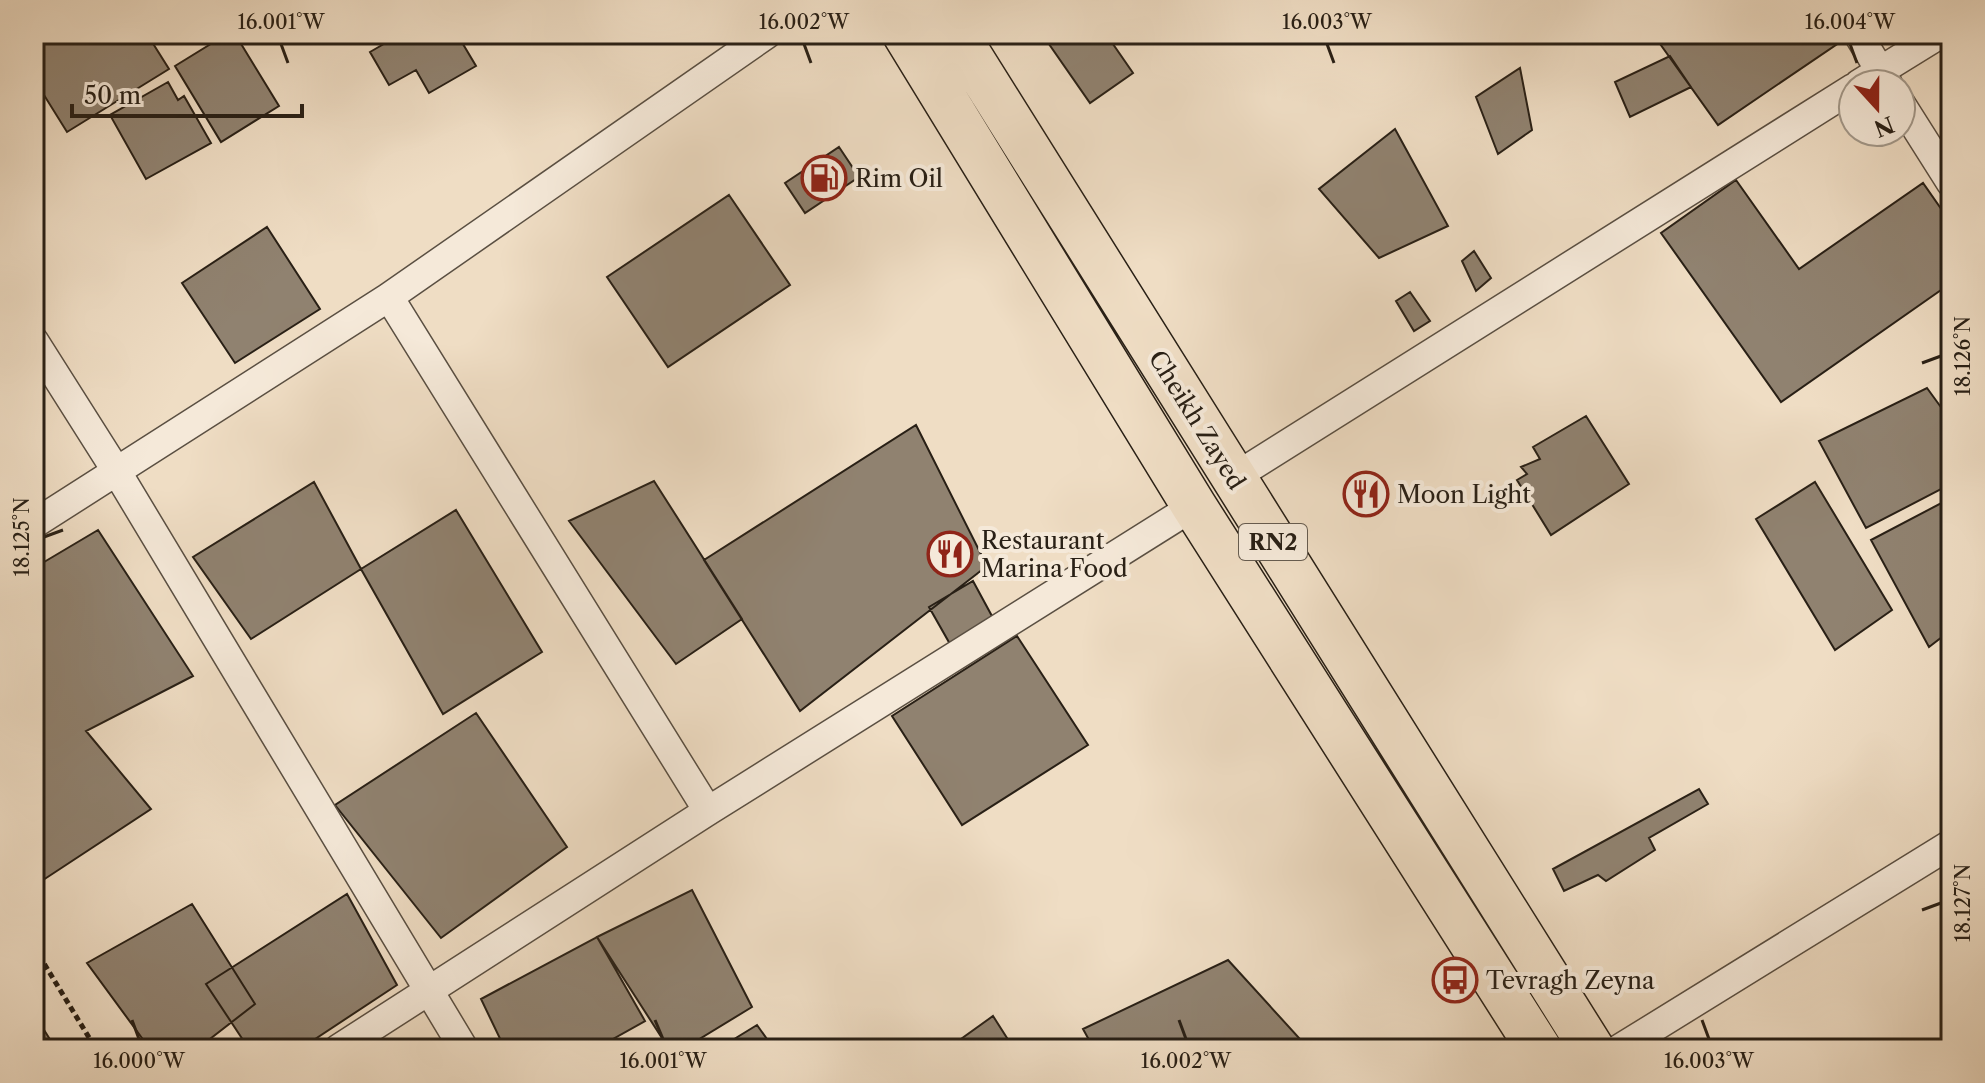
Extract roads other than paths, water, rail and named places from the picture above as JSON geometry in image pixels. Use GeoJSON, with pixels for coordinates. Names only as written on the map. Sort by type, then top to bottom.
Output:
{"type":"FeatureCollection","features":[{"type":"Feature","properties":{"kind":"highway","name":"Cheikh Zayed"},"geometry":{"type":"LineString","coordinates":[[905,34],[1194,506],[1539,1049]]}},
{"type":"Feature","properties":{"kind":"highway","name":"Cheikh Zayed"},"geometry":{"type":"LineString","coordinates":[[956,34],[1592,1049]]}},
{"type":"Feature","properties":{"kind":"street"},"geometry":{"type":"LineString","coordinates":[[34,524],[389,297],[767,34]]}},
{"type":"Feature","properties":{"kind":"street"},"geometry":{"type":"LineString","coordinates":[[1858,34],[1871,68]]}},
{"type":"Feature","properties":{"kind":"street"},"geometry":{"type":"LineString","coordinates":[[1893,68],[1940,34]]}},
{"type":"Feature","properties":{"kind":"street"},"geometry":{"type":"LineString","coordinates":[[1233,478],[1837,98]]}},
{"type":"Feature","properties":{"kind":"street"},"geometry":{"type":"LineString","coordinates":[[1917,129],[1951,183]]}},
{"type":"Feature","properties":{"kind":"street"},"geometry":{"type":"LineString","coordinates":[[389,297],[708,811]]}},
{"type":"Feature","properties":{"kind":"street"},"geometry":{"type":"LineString","coordinates":[[34,341],[117,472],[464,1049]]}},
{"type":"Feature","properties":{"kind":"street"},"geometry":{"type":"LineString","coordinates":[[338,1049],[708,811],[1194,506]]}},
{"type":"Feature","properties":{"kind":"street"},"geometry":{"type":"LineString","coordinates":[[1619,1049],[1950,846]]}},
{"type":"Feature","properties":{"kind":"place","name":"Rim Oil"},"geometry":{"type":"Point","coordinates":[824,178]}},
{"type":"Feature","properties":{"kind":"place","name":"Moon Light"},"geometry":{"type":"Point","coordinates":[1366,494]}},
{"type":"Feature","properties":{"kind":"place","name":"Restaurant Marina Food"},"geometry":{"type":"Point","coordinates":[950,554]}},
{"type":"Feature","properties":{"kind":"place","name":"Tevragh Zeyna"},"geometry":{"type":"Point","coordinates":[1455,980]}}]}
